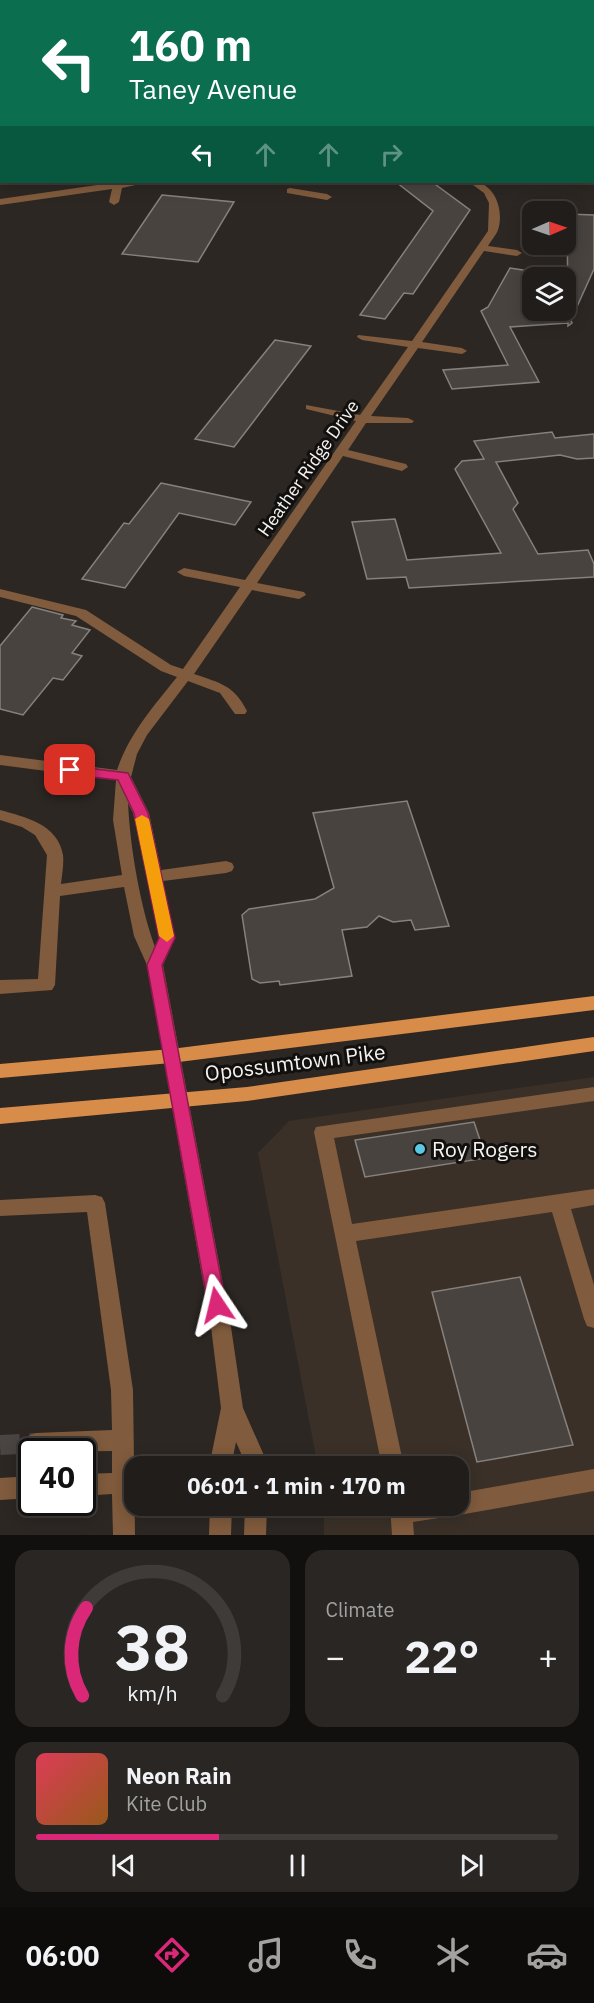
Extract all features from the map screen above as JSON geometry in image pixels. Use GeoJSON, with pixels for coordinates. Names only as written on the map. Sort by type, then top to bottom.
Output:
{"type":"FeatureCollection","features":[{"type":"Feature","properties":{"kind":"main road","name":"Opossumtown Pike"},"geometry":{"type":"LineString","coordinates":[[0,1071],[171,1056],[594,1003]]}},
{"type":"Feature","properties":{"kind":"main road","name":"Opossumtown Pike"},"geometry":{"type":"LineString","coordinates":[[0,1116],[179,1098],[247,1094],[594,1044]]}},
{"type":"Feature","properties":{"kind":"street"},"geometry":{"type":"LineString","coordinates":[[0,202],[135,183]]}},
{"type":"Feature","properties":{"kind":"street"},"geometry":{"type":"LineString","coordinates":[[283,183],[288,193],[327,197]]}},
{"type":"Feature","properties":{"kind":"street","name":"Heather Ridge Drive"},"geometry":{"type":"LineString","coordinates":[[232,1408],[221,1327],[155,965],[143,944],[130,880],[120,815],[123,776],[130,752],[483,248],[493,231],[497,210],[492,198],[478,183]]}},
{"type":"Feature","properties":{"kind":"street"},"geometry":{"type":"LineString","coordinates":[[114,202],[118,185]]}},
{"type":"Feature","properties":{"kind":"street"},"geometry":{"type":"LineString","coordinates":[[483,248],[517,253]]}},
{"type":"Feature","properties":{"kind":"street"},"geometry":{"type":"LineString","coordinates":[[362,338],[462,351]]}},
{"type":"Feature","properties":{"kind":"street"},"geometry":{"type":"LineString","coordinates":[[310,407],[364,419],[408,421]]}},
{"type":"Feature","properties":{"kind":"street"},"geometry":{"type":"LineString","coordinates":[[341,452],[402,467]]}},
{"type":"Feature","properties":{"kind":"street"},"geometry":{"type":"LineString","coordinates":[[184,572],[298,595]]}},
{"type":"Feature","properties":{"kind":"street"},"geometry":{"type":"LineString","coordinates":[[0,593],[81,613],[166,668],[225,690],[234,699],[240,711]]}},
{"type":"Feature","properties":{"kind":"street"},"geometry":{"type":"LineString","coordinates":[[0,760],[123,776],[141,813],[167,938],[155,965]]}},
{"type":"Feature","properties":{"kind":"street"},"geometry":{"type":"LineString","coordinates":[[0,815],[38,828],[50,840],[55,855],[46,986],[0,987]]}},
{"type":"Feature","properties":{"kind":"street"},"geometry":{"type":"LineString","coordinates":[[154,877],[226,867]]}},
{"type":"Feature","properties":{"kind":"street"},"geometry":{"type":"LineString","coordinates":[[53,891],[130,880]]}},
{"type":"Feature","properties":{"kind":"street"},"geometry":{"type":"LineString","coordinates":[[391,1456],[323,1132],[594,1094]]}},
{"type":"Feature","properties":{"kind":"street"},"geometry":{"type":"LineString","coordinates":[[344,1234],[594,1197]]}},
{"type":"Feature","properties":{"kind":"street"},"geometry":{"type":"LineString","coordinates":[[559,1202],[594,1319]]}},
{"type":"Feature","properties":{"kind":"street"},"geometry":{"type":"LineString","coordinates":[[0,1209],[95,1203],[122,1390],[124,1456]]}},
{"type":"Feature","properties":{"kind":"street"},"geometry":{"type":"LineString","coordinates":[[222,1456],[232,1408]]}},
{"type":"Feature","properties":{"kind":"street"},"geometry":{"type":"LineString","coordinates":[[232,1408],[253,1456]]}},
{"type":"Feature","properties":{"kind":"street"},"geometry":{"type":"LineString","coordinates":[[96,1441],[124,1440]]}},
{"type":"Feature","properties":{"kind":"street"},"geometry":{"type":"LineString","coordinates":[[469,1502],[594,1480]]}},
{"type":"Feature","properties":{"kind":"street"},"geometry":{"type":"LineString","coordinates":[[96,1484],[124,1483]]}},
{"type":"Feature","properties":{"kind":"street"},"geometry":{"type":"LineString","coordinates":[[0,1489],[18,1488]]}},
{"type":"Feature","properties":{"kind":"street"},"geometry":{"type":"LineString","coordinates":[[124,1516],[124,1535]]}},
{"type":"Feature","properties":{"kind":"street"},"geometry":{"type":"LineString","coordinates":[[220,1516],[220,1535]]}},
{"type":"Feature","properties":{"kind":"street"},"geometry":{"type":"LineString","coordinates":[[255,1535],[256,1516]]}},
{"type":"Feature","properties":{"kind":"shaded area"},"geometry":{"type":"Polygon","coordinates":[[[594,1077],[594,1535],[324,1535],[324,1516],[469,1516],[469,1456],[316,1456],[258,1153],[289,1121],[594,1077]]]}},
{"type":"Feature","properties":{"kind":"building"},"geometry":{"type":"Polygon","coordinates":[[[397,183],[433,183],[470,210],[413,294],[404,293],[385,319],[360,315],[433,211],[397,183]]]}},
{"type":"Feature","properties":{"kind":"building"},"geometry":{"type":"Polygon","coordinates":[[[162,195],[234,202],[198,262],[122,254],[162,195]]]}},
{"type":"Feature","properties":{"kind":"building"},"geometry":{"type":"Polygon","coordinates":[[[576,214],[594,215],[594,269],[576,309],[576,267],[568,267],[567,255],[576,255],[576,214]]]}},
{"type":"Feature","properties":{"kind":"building"},"geometry":{"type":"Polygon","coordinates":[[[510,268],[522,270],[522,321],[571,321],[572,323],[568,326],[568,323],[510,327],[539,382],[452,389],[443,370],[508,365],[481,311],[488,307],[510,268]]]}},
{"type":"Feature","properties":{"kind":"building"},"geometry":{"type":"Polygon","coordinates":[[[275,340],[311,346],[234,447],[195,439],[275,340]]]}},
{"type":"Feature","properties":{"kind":"building"},"geometry":{"type":"Polygon","coordinates":[[[552,432],[555,438],[594,434],[594,458],[577,459],[560,455],[496,462],[518,503],[513,509],[538,554],[588,550],[594,564],[594,577],[409,588],[406,577],[367,579],[352,522],[395,519],[407,560],[501,553],[455,469],[462,461],[484,459],[474,441],[552,432]]]}},
{"type":"Feature","properties":{"kind":"building"},"geometry":{"type":"Polygon","coordinates":[[[161,483],[251,502],[235,525],[179,513],[125,588],[82,579],[124,523],[129,524],[161,483]]]}},
{"type":"Feature","properties":{"kind":"building"},"geometry":{"type":"Polygon","coordinates":[[[32,607],[63,615],[61,618],[76,621],[72,625],[90,630],[72,653],[82,656],[63,680],[53,678],[23,715],[0,709],[0,646],[32,607]]]}},
{"type":"Feature","properties":{"kind":"building"},"geometry":{"type":"Polygon","coordinates":[[[407,801],[449,926],[415,930],[411,920],[393,922],[379,916],[367,927],[342,930],[352,976],[280,985],[279,981],[260,983],[252,979],[242,915],[249,909],[315,899],[334,888],[313,813],[407,801]]]}},
{"type":"Feature","properties":{"kind":"building","name":"Roy Rogers"},"geometry":{"type":"Polygon","coordinates":[[[474,1122],[486,1158],[365,1177],[355,1140],[474,1122]]]}},
{"type":"Feature","properties":{"kind":"building"},"geometry":{"type":"Polygon","coordinates":[[[520,1277],[573,1445],[477,1462],[432,1292],[520,1277]]]}},
{"type":"Feature","properties":{"kind":"tunnel"},"geometry":{"type":"LineString","coordinates":[[0,1445],[18,1444]]}},
{"type":"Feature","properties":{"kind":"slow traffic"},"geometry":{"type":"LineString","coordinates":[[142,819],[167,936]]}},
{"type":"Feature","properties":{"kind":"place","name":"Roy Rogers"},"geometry":{"type":"Point","coordinates":[420,1149]}},
{"type":"Feature","properties":{"kind":"route"},"geometry":{"type":"LineString","coordinates":[[70,770],[123,776],[141,813],[167,938],[155,965],[217,1305]]}}]}
